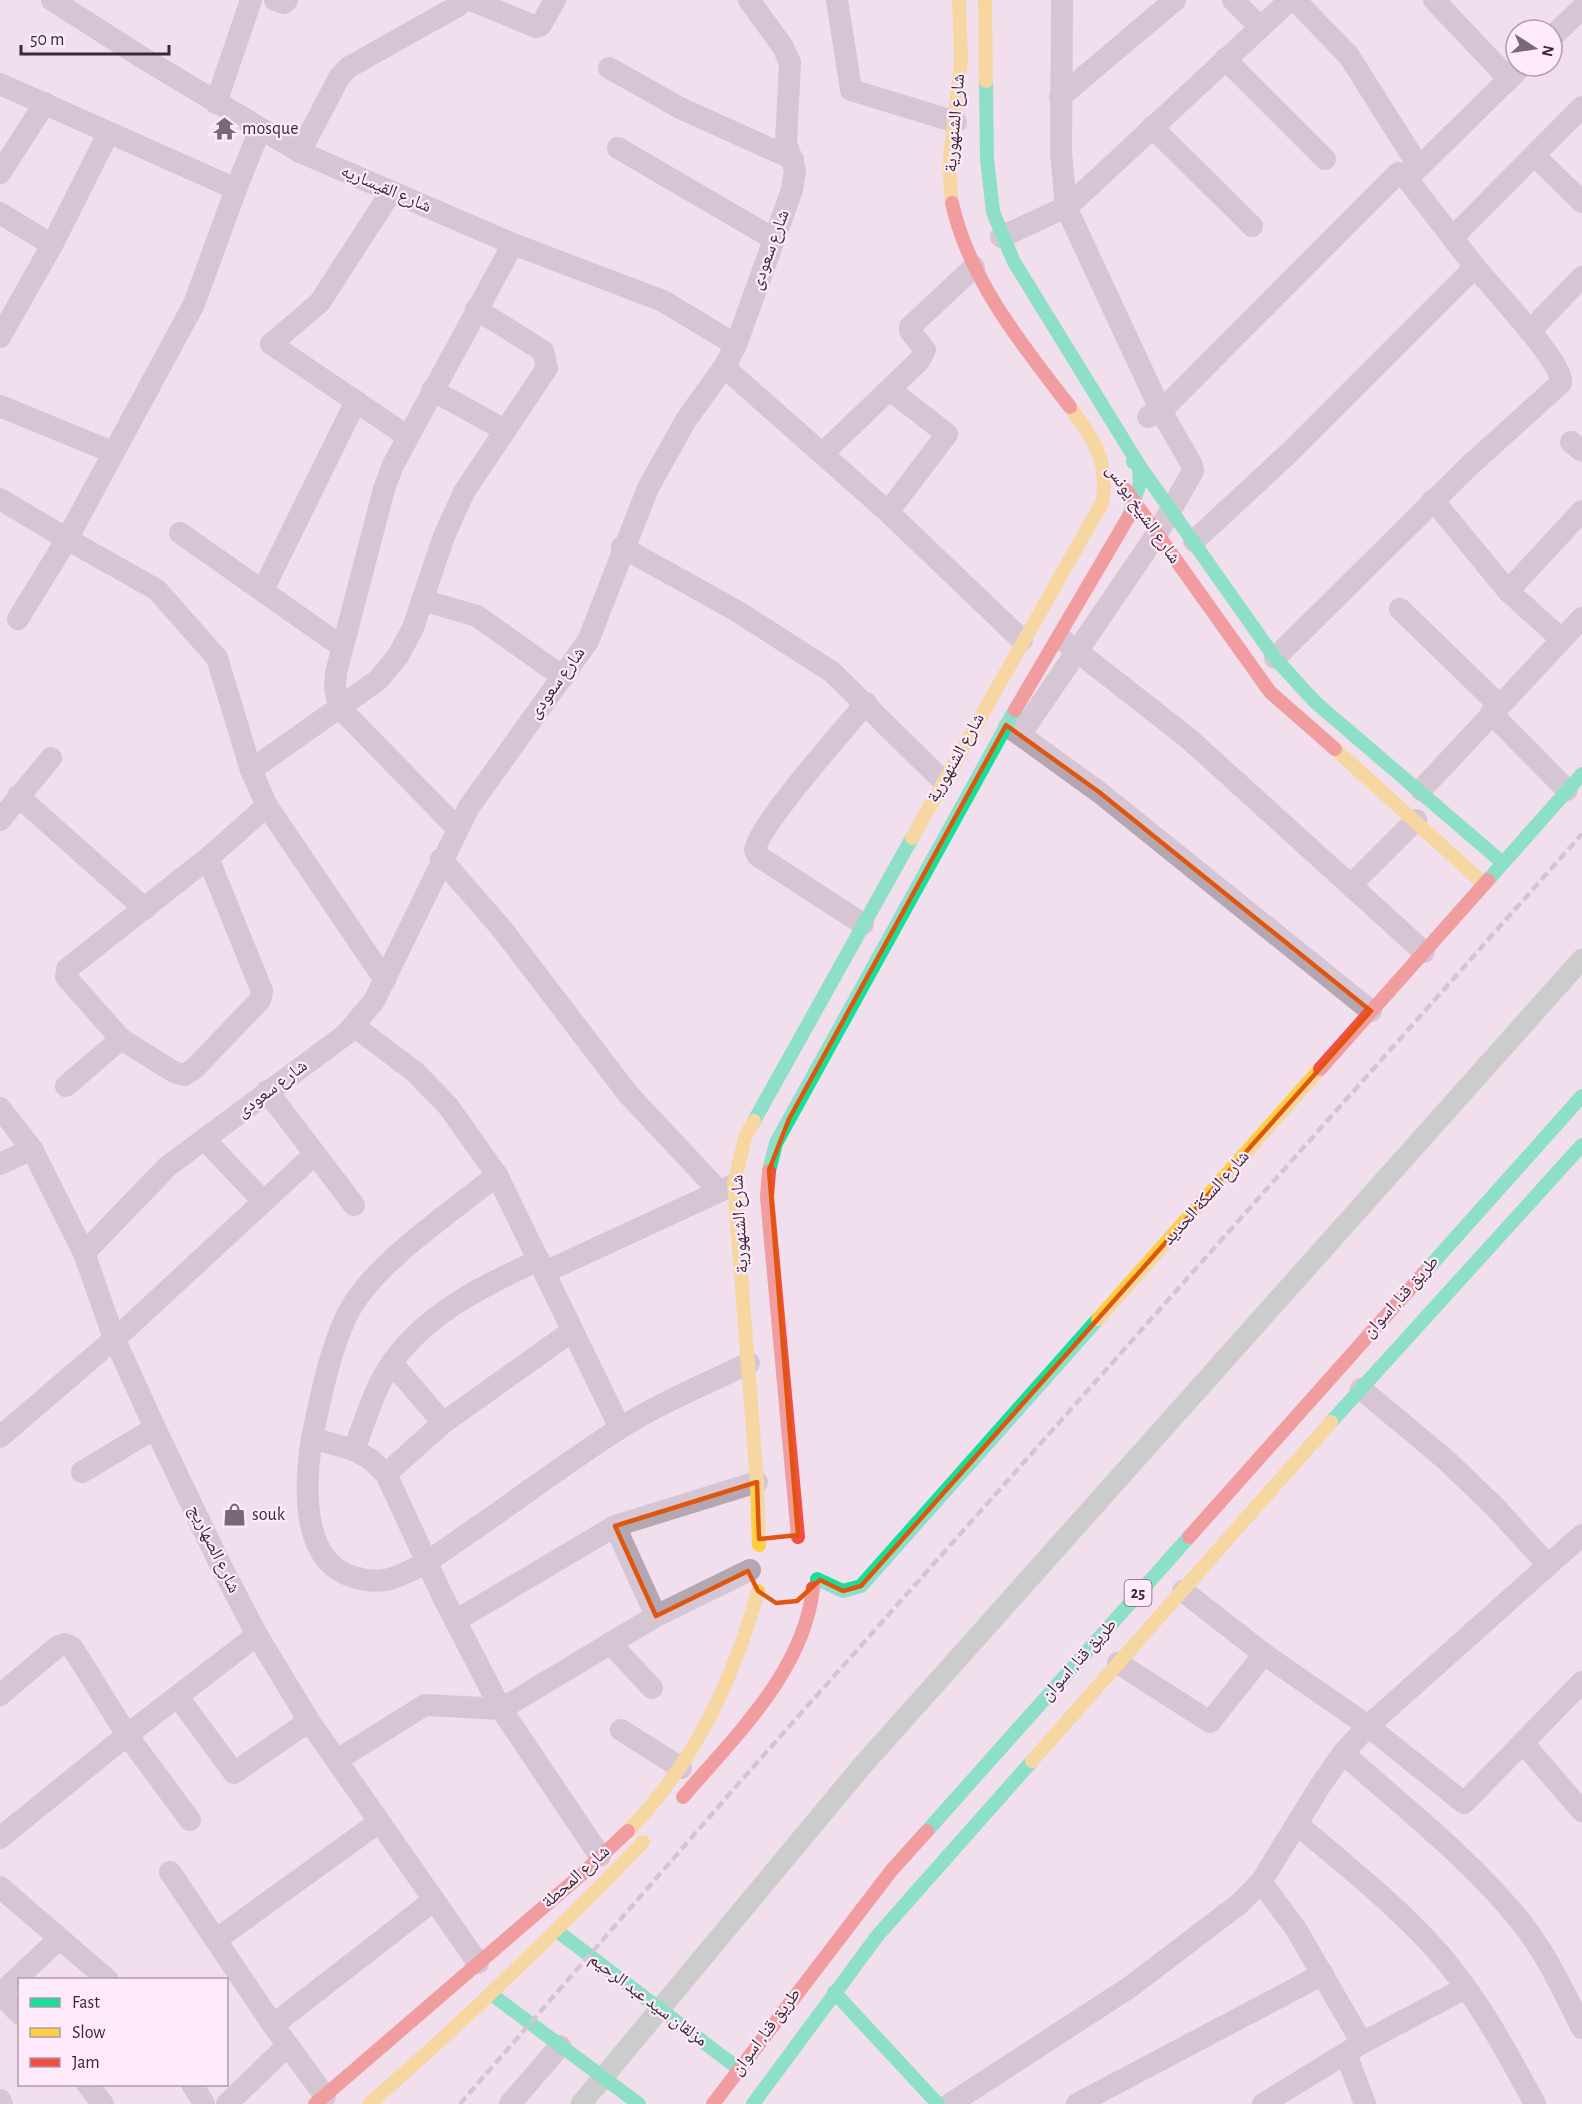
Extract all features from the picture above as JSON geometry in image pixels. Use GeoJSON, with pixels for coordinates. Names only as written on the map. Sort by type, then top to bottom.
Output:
{"type":"FeatureCollection","features":[{"type":"Feature","properties":{"kind":"main road","name":"شارع الشنهورية"},"geometry":{"type":"LineString","coordinates":[[959,0],[961,68],[956,122],[949,158],[950,195],[957,231],[974,267],[1103,456],[1107,479],[1102,503],[1022,640],[745,1137],[727,1188],[749,1363],[759,1545],[777,1535],[802,1539],[767,1197],[769,1170],[776,1143],[1013,730]]}},
{"type":"Feature","properties":{"kind":"main road","name":"شارع الشنهورية"},"geometry":{"type":"LineString","coordinates":[[985,0],[988,186],[1001,237],[1014,262],[1139,465]]}},
{"type":"Feature","properties":{"kind":"main road","name":"شارع الشيخ يونس"},"geometry":{"type":"LineString","coordinates":[[1103,456],[1128,459],[1139,465],[1275,658],[1315,702],[1421,790],[1503,863]]}},
{"type":"Feature","properties":{"kind":"main road","name":"شارع الشيخ يونس"},"geometry":{"type":"LineString","coordinates":[[1103,456],[1270,692],[1416,820],[1484,884]]}},
{"type":"Feature","properties":{"kind":"main road"},"geometry":{"type":"LineString","coordinates":[[1066,643],[1127,522],[1140,483],[1139,465]]}},
{"type":"Feature","properties":{"kind":"main road","name":"شارع السكة الحديد"},"geometry":{"type":"LineString","coordinates":[[816,1578],[843,1591],[861,1587],[1582,774]]}},
{"type":"Feature","properties":{"kind":"main road","name":"طريق قنا, اسوان"},"geometry":{"type":"LineString","coordinates":[[713,2104],[891,1872],[1582,1096]]}},
{"type":"Feature","properties":{"kind":"main road","name":"طريق قنا, اسوان"},"geometry":{"type":"LineString","coordinates":[[753,2104],[878,1935],[1361,1389],[1582,1145]]}},
{"type":"Feature","properties":{"kind":"main road","name":"شارع المحطة"},"geometry":{"type":"LineString","coordinates":[[320,2100],[600,1856],[657,1800],[707,1727],[729,1683],[746,1638],[758,1587],[754,1552],[759,1545]]}},
{"type":"Feature","properties":{"kind":"main road"},"geometry":{"type":"LineString","coordinates":[[797,1601],[816,1578]]}},
{"type":"Feature","properties":{"kind":"main road"},"geometry":{"type":"LineString","coordinates":[[676,1804],[728,1742],[797,1650],[805,1630],[816,1578]]}},
{"type":"Feature","properties":{"kind":"main road","name":"شارع المحطة"},"geometry":{"type":"LineString","coordinates":[[369,2104],[446,2038],[557,1931],[654,1829]]}},
{"type":"Feature","properties":{"kind":"main road","name":"مزلقان سيد عبد الرحيم"},"geometry":{"type":"LineString","coordinates":[[557,1931],[739,2069]]}},
{"type":"Feature","properties":{"kind":"main road"},"geometry":{"type":"LineString","coordinates":[[834,1992],[938,2104]]}},
{"type":"Feature","properties":{"kind":"main road"},"geometry":{"type":"LineString","coordinates":[[491,1994],[639,2104]]}},
{"type":"Feature","properties":{"kind":"street","name":"شارع القيساريه"},"geometry":{"type":"LineString","coordinates":[[52,0],[75,6],[216,103],[300,152],[513,244],[663,301],[736,345]]}},
{"type":"Feature","properties":{"kind":"street"},"geometry":{"type":"LineString","coordinates":[[216,103],[251,0]]}},
{"type":"Feature","properties":{"kind":"street"},"geometry":{"type":"LineString","coordinates":[[275,0],[284,3],[287,0]]}},
{"type":"Feature","properties":{"kind":"street"},"geometry":{"type":"LineString","coordinates":[[300,152],[340,76],[349,67],[458,6],[464,0]]}},
{"type":"Feature","properties":{"kind":"street"},"geometry":{"type":"LineString","coordinates":[[471,0],[536,27],[540,25],[555,0]]}},
{"type":"Feature","properties":{"kind":"street","name":"شارع سعودى"},"geometry":{"type":"LineString","coordinates":[[84,1253],[168,1166],[206,1140],[354,1026],[374,1001],[385,981],[457,828],[487,780],[588,641],[600,614],[622,548],[667,451],[724,367],[736,345],[794,180],[793,159],[786,142],[790,63],[783,47],[749,0]]}},
{"type":"Feature","properties":{"kind":"street"},"geometry":{"type":"LineString","coordinates":[[837,0],[851,90],[956,122]]}},
{"type":"Feature","properties":{"kind":"street"},"geometry":{"type":"LineString","coordinates":[[1062,0],[1060,97],[1062,184],[1066,207],[1154,414],[1192,465],[1193,471],[1157,534],[1066,643],[1013,730],[1099,792],[1371,1011]]}},
{"type":"Feature","properties":{"kind":"street"},"geometry":{"type":"LineString","coordinates":[[1060,97],[1175,0]]}},
{"type":"Feature","properties":{"kind":"street"},"geometry":{"type":"LineString","coordinates":[[1233,0],[1260,27]]}},
{"type":"Feature","properties":{"kind":"street"},"geometry":{"type":"LineString","coordinates":[[1001,237],[1066,207],[1290,0]]}},
{"type":"Feature","properties":{"kind":"street"},"geometry":{"type":"LineString","coordinates":[[1275,658],[1433,500],[1561,383],[1561,372],[1530,331],[1474,267],[1453,237],[1413,173],[1349,56],[1295,0]]}},
{"type":"Feature","properties":{"kind":"street"},"geometry":{"type":"LineString","coordinates":[[1446,4],[1504,60]]}},
{"type":"Feature","properties":{"kind":"street"},"geometry":{"type":"LineString","coordinates":[[1564,25],[1582,8]]}},
{"type":"Feature","properties":{"kind":"street"},"geometry":{"type":"LineString","coordinates":[[1225,59],[1325,159]]}},
{"type":"Feature","properties":{"kind":"street"},"geometry":{"type":"LineString","coordinates":[[609,68],[680,108],[793,159]]}},
{"type":"Feature","properties":{"kind":"street"},"geometry":{"type":"LineString","coordinates":[[1154,414],[1394,175],[1413,173],[1510,78]]}},
{"type":"Feature","properties":{"kind":"street"},"geometry":{"type":"LineString","coordinates":[[0,84],[236,189]]}},
{"type":"Feature","properties":{"kind":"street"},"geometry":{"type":"LineString","coordinates":[[0,173],[45,103]]}},
{"type":"Feature","properties":{"kind":"street"},"geometry":{"type":"LineString","coordinates":[[1453,237],[1536,156],[1582,107]]}},
{"type":"Feature","properties":{"kind":"street"},"geometry":{"type":"LineString","coordinates":[[1152,127],[1252,225]]}},
{"type":"Feature","properties":{"kind":"street"},"geometry":{"type":"LineString","coordinates":[[18,619],[67,539],[194,304],[260,129]]}},
{"type":"Feature","properties":{"kind":"street"},"geometry":{"type":"LineString","coordinates":[[0,337],[52,245],[108,134]]}},
{"type":"Feature","properties":{"kind":"street"},"geometry":{"type":"LineString","coordinates":[[618,148],[774,238]]}},
{"type":"Feature","properties":{"kind":"street"},"geometry":{"type":"LineString","coordinates":[[1536,156],[1582,202]]}},
{"type":"Feature","properties":{"kind":"street"},"geometry":{"type":"LineString","coordinates":[[391,192],[320,302],[271,344],[407,436]]}},
{"type":"Feature","properties":{"kind":"street"},"geometry":{"type":"LineString","coordinates":[[0,213],[52,245]]}},
{"type":"Feature","properties":{"kind":"street"},"geometry":{"type":"LineString","coordinates":[[457,828],[339,707],[335,688],[341,646],[384,489],[407,436],[513,244]]}},
{"type":"Feature","properties":{"kind":"street"},"geometry":{"type":"LineString","coordinates":[[823,453],[890,390],[925,353],[910,331],[912,324],[974,267]]}},
{"type":"Feature","properties":{"kind":"street"},"geometry":{"type":"LineString","coordinates":[[1194,541],[1290,452],[1474,267]]}},
{"type":"Feature","properties":{"kind":"street"},"geometry":{"type":"LineString","coordinates":[[1530,331],[1582,277]]}},
{"type":"Feature","properties":{"kind":"street"},"geometry":{"type":"LineString","coordinates":[[251,770],[378,680],[398,656],[413,628],[444,536],[464,492],[544,374],[548,362],[543,351],[476,309]]}},
{"type":"Feature","properties":{"kind":"street"},"geometry":{"type":"LineString","coordinates":[[724,367],[888,512],[1022,640]]}},
{"type":"Feature","properties":{"kind":"street"},"geometry":{"type":"LineString","coordinates":[[432,390],[505,430]]}},
{"type":"Feature","properties":{"kind":"street"},"geometry":{"type":"LineString","coordinates":[[888,512],[947,434],[890,390]]}},
{"type":"Feature","properties":{"kind":"street"},"geometry":{"type":"LineString","coordinates":[[263,590],[356,401]]}},
{"type":"Feature","properties":{"kind":"street"},"geometry":{"type":"LineString","coordinates":[[0,406],[112,452]]}},
{"type":"Feature","properties":{"kind":"street"},"geometry":{"type":"LineString","coordinates":[[0,499],[157,590],[217,658],[251,770],[267,806],[385,981]]}},
{"type":"Feature","properties":{"kind":"street"},"geometry":{"type":"LineString","coordinates":[[1433,500],[1508,591],[1561,639]]}},
{"type":"Feature","properties":{"kind":"street"},"geometry":{"type":"LineString","coordinates":[[1508,591],[1582,511]]}},
{"type":"Feature","properties":{"kind":"street"},"geometry":{"type":"LineString","coordinates":[[180,533],[341,646]]}},
{"type":"Feature","properties":{"kind":"street"},"geometry":{"type":"LineString","coordinates":[[622,548],[798,648],[832,672],[943,781]]}},
{"type":"Feature","properties":{"kind":"street"},"geometry":{"type":"LineString","coordinates":[[422,600],[477,616],[563,678]]}},
{"type":"Feature","properties":{"kind":"street"},"geometry":{"type":"LineString","coordinates":[[1400,609],[1495,709],[1567,790]]}},
{"type":"Feature","properties":{"kind":"street"},"geometry":{"type":"LineString","coordinates":[[1421,790],[1582,618]]}},
{"type":"Feature","properties":{"kind":"street"},"geometry":{"type":"LineString","coordinates":[[1066,643],[1188,738],[1424,952]]}},
{"type":"Feature","properties":{"kind":"street"},"geometry":{"type":"LineString","coordinates":[[863,924],[758,856],[755,850],[758,839],[786,800],[866,703]]}},
{"type":"Feature","properties":{"kind":"street"},"geometry":{"type":"LineString","coordinates":[[0,820],[51,758]]}},
{"type":"Feature","properties":{"kind":"street"},"geometry":{"type":"LineString","coordinates":[[18,796],[145,909]]}},
{"type":"Feature","properties":{"kind":"street"},"geometry":{"type":"LineString","coordinates":[[208,858],[262,991],[260,1000],[194,1069],[184,1075],[174,1072],[121,1039],[66,977],[67,969],[208,858],[267,806]]}},
{"type":"Feature","properties":{"kind":"street"},"geometry":{"type":"LineString","coordinates":[[1351,885],[1416,820]]}},
{"type":"Feature","properties":{"kind":"street"},"geometry":{"type":"LineString","coordinates":[[354,1450],[392,1363],[419,1330],[452,1306],[486,1284],[542,1266],[727,1188],[628,1094],[502,929],[441,859]]}},
{"type":"Feature","properties":{"kind":"street"},"geometry":{"type":"LineString","coordinates":[[354,1026],[423,1081],[448,1106],[497,1175],[620,1428]]}},
{"type":"Feature","properties":{"kind":"street"},"geometry":{"type":"LineString","coordinates":[[66,1086],[121,1039]]}},
{"type":"Feature","properties":{"kind":"street"},"geometry":{"type":"LineString","coordinates":[[267,1091],[354,1205]]}},
{"type":"Feature","properties":{"kind":"street","name":"شارع الصهاريج"},"geometry":{"type":"LineString","coordinates":[[0,1108],[32,1149],[84,1253],[114,1338],[221,1566],[257,1635],[309,1721],[478,1963]]}},
{"type":"Feature","properties":{"kind":"street"},"geometry":{"type":"LineString","coordinates":[[206,1140],[263,1202]]}},
{"type":"Feature","properties":{"kind":"street"},"geometry":{"type":"LineString","coordinates":[[0,1164],[32,1149]]}},
{"type":"Feature","properties":{"kind":"street"},"geometry":{"type":"LineString","coordinates":[[0,1437],[114,1338],[315,1154]]}},
{"type":"Feature","properties":{"kind":"street"},"geometry":{"type":"LineString","coordinates":[[497,1175],[390,1262],[364,1289],[348,1313],[336,1341],[312,1438],[306,1477],[308,1510],[317,1545],[330,1564],[347,1575],[368,1581],[400,1575],[426,1562],[620,1428],[749,1363]]}},
{"type":"Feature","properties":{"kind":"street"},"geometry":{"type":"LineString","coordinates":[[386,1474],[442,1423],[572,1331]]}},
{"type":"Feature","properties":{"kind":"street"},"geometry":{"type":"LineString","coordinates":[[392,1363],[442,1423]]}},
{"type":"Feature","properties":{"kind":"street"},"geometry":{"type":"LineString","coordinates":[[1361,1389],[1445,1459],[1494,1506],[1547,1564]]}},
{"type":"Feature","properties":{"kind":"street"},"geometry":{"type":"LineString","coordinates":[[82,1472],[155,1428]]}},
{"type":"Feature","properties":{"kind":"street"},"geometry":{"type":"LineString","coordinates":[[312,1438],[354,1450],[370,1459],[386,1474],[426,1562],[501,1709],[600,1856]]}},
{"type":"Feature","properties":{"kind":"street"},"geometry":{"type":"LineString","coordinates":[[455,1621],[615,1526],[757,1482]]}},
{"type":"Feature","properties":{"kind":"street"},"geometry":{"type":"LineString","coordinates":[[615,1526],[656,1616]]}},
{"type":"Feature","properties":{"kind":"street"},"geometry":{"type":"LineString","coordinates":[[950,2104],[1130,1987],[1239,1904],[1261,1882],[1343,1753],[1368,1726],[1582,1534]]}},
{"type":"Feature","properties":{"kind":"street"},"geometry":{"type":"LineString","coordinates":[[337,1760],[425,1705],[501,1709],[656,1616],[758,1587]]}},
{"type":"Feature","properties":{"kind":"street"},"geometry":{"type":"LineString","coordinates":[[1182,1591],[1264,1654],[1368,1726],[1464,1803],[1581,1686]]}},
{"type":"Feature","properties":{"kind":"street"},"geometry":{"type":"LineString","coordinates":[[0,1838],[257,1635]]}},
{"type":"Feature","properties":{"kind":"street"},"geometry":{"type":"LineString","coordinates":[[610,1643],[652,1688]]}},
{"type":"Feature","properties":{"kind":"street"},"geometry":{"type":"LineString","coordinates":[[0,1695],[57,1647],[65,1644],[72,1647],[127,1736],[190,1820]]}},
{"type":"Feature","properties":{"kind":"street"},"geometry":{"type":"LineString","coordinates":[[1119,1663],[1210,1722],[1264,1654]]}},
{"type":"Feature","properties":{"kind":"street"},"geometry":{"type":"LineString","coordinates":[[177,1697],[234,1773],[309,1721]]}},
{"type":"Feature","properties":{"kind":"street"},"geometry":{"type":"LineString","coordinates":[[621,1730],[681,1768]]}},
{"type":"Feature","properties":{"kind":"street"},"geometry":{"type":"LineString","coordinates":[[1523,1743],[1582,1811]]}},
{"type":"Feature","properties":{"kind":"street"},"geometry":{"type":"LineString","coordinates":[[1343,1753],[1479,1874],[1519,1918],[1560,1983],[1582,2028]]}},
{"type":"Feature","properties":{"kind":"street"},"geometry":{"type":"LineString","coordinates":[[217,1939],[379,1822]]}},
{"type":"Feature","properties":{"kind":"street"},"geometry":{"type":"LineString","coordinates":[[1298,1825],[1385,1899],[1429,1942],[1465,1988],[1535,2104]]}},
{"type":"Feature","properties":{"kind":"street"},"geometry":{"type":"LineString","coordinates":[[170,1872],[288,2045],[320,2100]]}},
{"type":"Feature","properties":{"kind":"street"},"geometry":{"type":"LineString","coordinates":[[1261,1882],[1296,1929],[1323,1974],[1354,2048],[1365,2104]]}},
{"type":"Feature","properties":{"kind":"street"},"geometry":{"type":"LineString","coordinates":[[2,1893],[106,1978]]}},
{"type":"Feature","properties":{"kind":"street"},"geometry":{"type":"LineString","coordinates":[[273,2025],[434,1900]]}},
{"type":"Feature","properties":{"kind":"street"},"geometry":{"type":"LineString","coordinates":[[18,2012],[0,1994],[59,1939]]}},
{"type":"Feature","properties":{"kind":"street"},"geometry":{"type":"LineString","coordinates":[[1077,2104],[1323,1974]]}},
{"type":"Feature","properties":{"kind":"street"},"geometry":{"type":"LineString","coordinates":[[1263,2104],[1354,2048],[1465,1988]]}},
{"type":"Feature","properties":{"kind":"street"},"geometry":{"type":"LineString","coordinates":[[227,2104],[288,2045]]}},
{"type":"Feature","properties":{"kind":"street"},"geometry":{"type":"LineString","coordinates":[[510,2104],[560,2046]]}},
{"type":"Feature","properties":{"kind":"street"},"geometry":{"type":"LineString","coordinates":[[88,2086],[103,2104]]}},
{"type":"Feature","properties":{"kind":"street"},"geometry":{"type":"LineString","coordinates":[[193,2086],[204,2104]]}},
{"type":"Feature","properties":{"kind":"highlighted area"},"geometry":{"type":"Polygon","coordinates":[[[1006,725],[1099,792],[1371,1011],[861,1586],[843,1591],[820,1580],[797,1601],[776,1603],[758,1591],[748,1571],[656,1616],[615,1526],[757,1482],[759,1539],[798,1535],[769,1170],[789,1119],[1006,725]]]}},
{"type":"Feature","properties":{"kind":"waterway"},"geometry":{"type":"LineString","coordinates":[[581,2104],[862,1766],[1582,959]]}},
{"type":"Feature","properties":{"kind":"railway"},"geometry":{"type":"LineString","coordinates":[[460,2104],[739,1783],[1582,834]]}},
{"type":"Feature","properties":{"kind":"traffic: fast"},"geometry":{"type":"LineString","coordinates":[[986,81],[987,159],[993,212],[1014,262],[1139,465],[1140,483],[1129,516]]}},
{"type":"Feature","properties":{"kind":"traffic: fast"},"geometry":{"type":"LineString","coordinates":[[1133,462],[1139,465],[1275,658],[1315,702],[1503,863]]}},
{"type":"Feature","properties":{"kind":"traffic: fast"},"geometry":{"type":"LineString","coordinates":[[769,1171],[776,1143],[1015,710]]}},
{"type":"Feature","properties":{"kind":"traffic: fast"},"geometry":{"type":"LineString","coordinates":[[1488,880],[1582,774]]}},
{"type":"Feature","properties":{"kind":"traffic: fast"},"geometry":{"type":"LineString","coordinates":[[754,1121],[912,838]]}},
{"type":"Feature","properties":{"kind":"traffic: fast"},"geometry":{"type":"LineString","coordinates":[[1424,1273],[1582,1096]]}},
{"type":"Feature","properties":{"kind":"traffic: fast"},"geometry":{"type":"LineString","coordinates":[[1331,1422],[1582,1145]]}},
{"type":"Feature","properties":{"kind":"traffic: fast"},"geometry":{"type":"LineString","coordinates":[[817,1579],[843,1591],[861,1586],[1098,1319]]}},
{"type":"Feature","properties":{"kind":"traffic: fast"},"geometry":{"type":"LineString","coordinates":[[927,1831],[1189,1537]]}},
{"type":"Feature","properties":{"kind":"traffic: fast"},"geometry":{"type":"LineString","coordinates":[[753,2104],[878,1935],[1032,1761]]}},
{"type":"Feature","properties":{"kind":"traffic: fast"},"geometry":{"type":"LineString","coordinates":[[557,1931],[739,2069]]}},
{"type":"Feature","properties":{"kind":"traffic: fast"},"geometry":{"type":"LineString","coordinates":[[834,1992],[938,2104]]}},
{"type":"Feature","properties":{"kind":"traffic: fast"},"geometry":{"type":"LineString","coordinates":[[491,1994],[639,2104]]}},
{"type":"Feature","properties":{"kind":"traffic: slow"},"geometry":{"type":"LineString","coordinates":[[952,203],[949,167],[961,62],[959,0]]}},
{"type":"Feature","properties":{"kind":"traffic: slow"},"geometry":{"type":"LineString","coordinates":[[985,0],[986,81]]}},
{"type":"Feature","properties":{"kind":"traffic: slow"},"geometry":{"type":"LineString","coordinates":[[912,838],[1102,503],[1104,475],[1098,452],[1086,429],[1070,407]]}},
{"type":"Feature","properties":{"kind":"traffic: slow"},"geometry":{"type":"LineString","coordinates":[[1335,749],[1484,884]]}},
{"type":"Feature","properties":{"kind":"traffic: slow"},"geometry":{"type":"LineString","coordinates":[[1098,1319],[1320,1069]]}},
{"type":"Feature","properties":{"kind":"traffic: slow"},"geometry":{"type":"LineString","coordinates":[[754,1121],[745,1137],[734,1184],[757,1482],[759,1545]]}},
{"type":"Feature","properties":{"kind":"traffic: slow"},"geometry":{"type":"LineString","coordinates":[[1032,1761],[1331,1422]]}},
{"type":"Feature","properties":{"kind":"traffic: slow"},"geometry":{"type":"LineString","coordinates":[[628,1831],[652,1805],[692,1749],[723,1689],[758,1591]]}},
{"type":"Feature","properties":{"kind":"traffic: slow"},"geometry":{"type":"LineString","coordinates":[[369,2104],[509,1976],[643,1842]]}},
{"type":"Feature","properties":{"kind":"traffic: jam"},"geometry":{"type":"LineString","coordinates":[[952,203],[960,231],[984,285],[1016,336],[1070,407]]}},
{"type":"Feature","properties":{"kind":"traffic: jam"},"geometry":{"type":"LineString","coordinates":[[1126,490],[1270,692],[1335,749]]}},
{"type":"Feature","properties":{"kind":"traffic: jam"},"geometry":{"type":"LineString","coordinates":[[1015,710],[1129,516]]}},
{"type":"Feature","properties":{"kind":"traffic: jam"},"geometry":{"type":"LineString","coordinates":[[1320,1069],[1488,880]]}},
{"type":"Feature","properties":{"kind":"traffic: jam"},"geometry":{"type":"LineString","coordinates":[[769,1171],[767,1197],[798,1537]]}},
{"type":"Feature","properties":{"kind":"traffic: jam"},"geometry":{"type":"LineString","coordinates":[[1189,1537],[1424,1273]]}},
{"type":"Feature","properties":{"kind":"traffic: jam"},"geometry":{"type":"LineString","coordinates":[[683,1797],[745,1726],[782,1675],[807,1618],[813,1588]]}},
{"type":"Feature","properties":{"kind":"traffic: jam"},"geometry":{"type":"LineString","coordinates":[[315,2104],[582,1874],[628,1831]]}},
{"type":"Feature","properties":{"kind":"traffic: jam"},"geometry":{"type":"LineString","coordinates":[[713,2104],[891,1871],[927,1831]]}},
{"type":"Feature","properties":{"kind":"place","name":"mosque"},"geometry":{"type":"Point","coordinates":[224,129]}},
{"type":"Feature","properties":{"kind":"place","name":"souk"},"geometry":{"type":"Point","coordinates":[234,1515]}}]}
